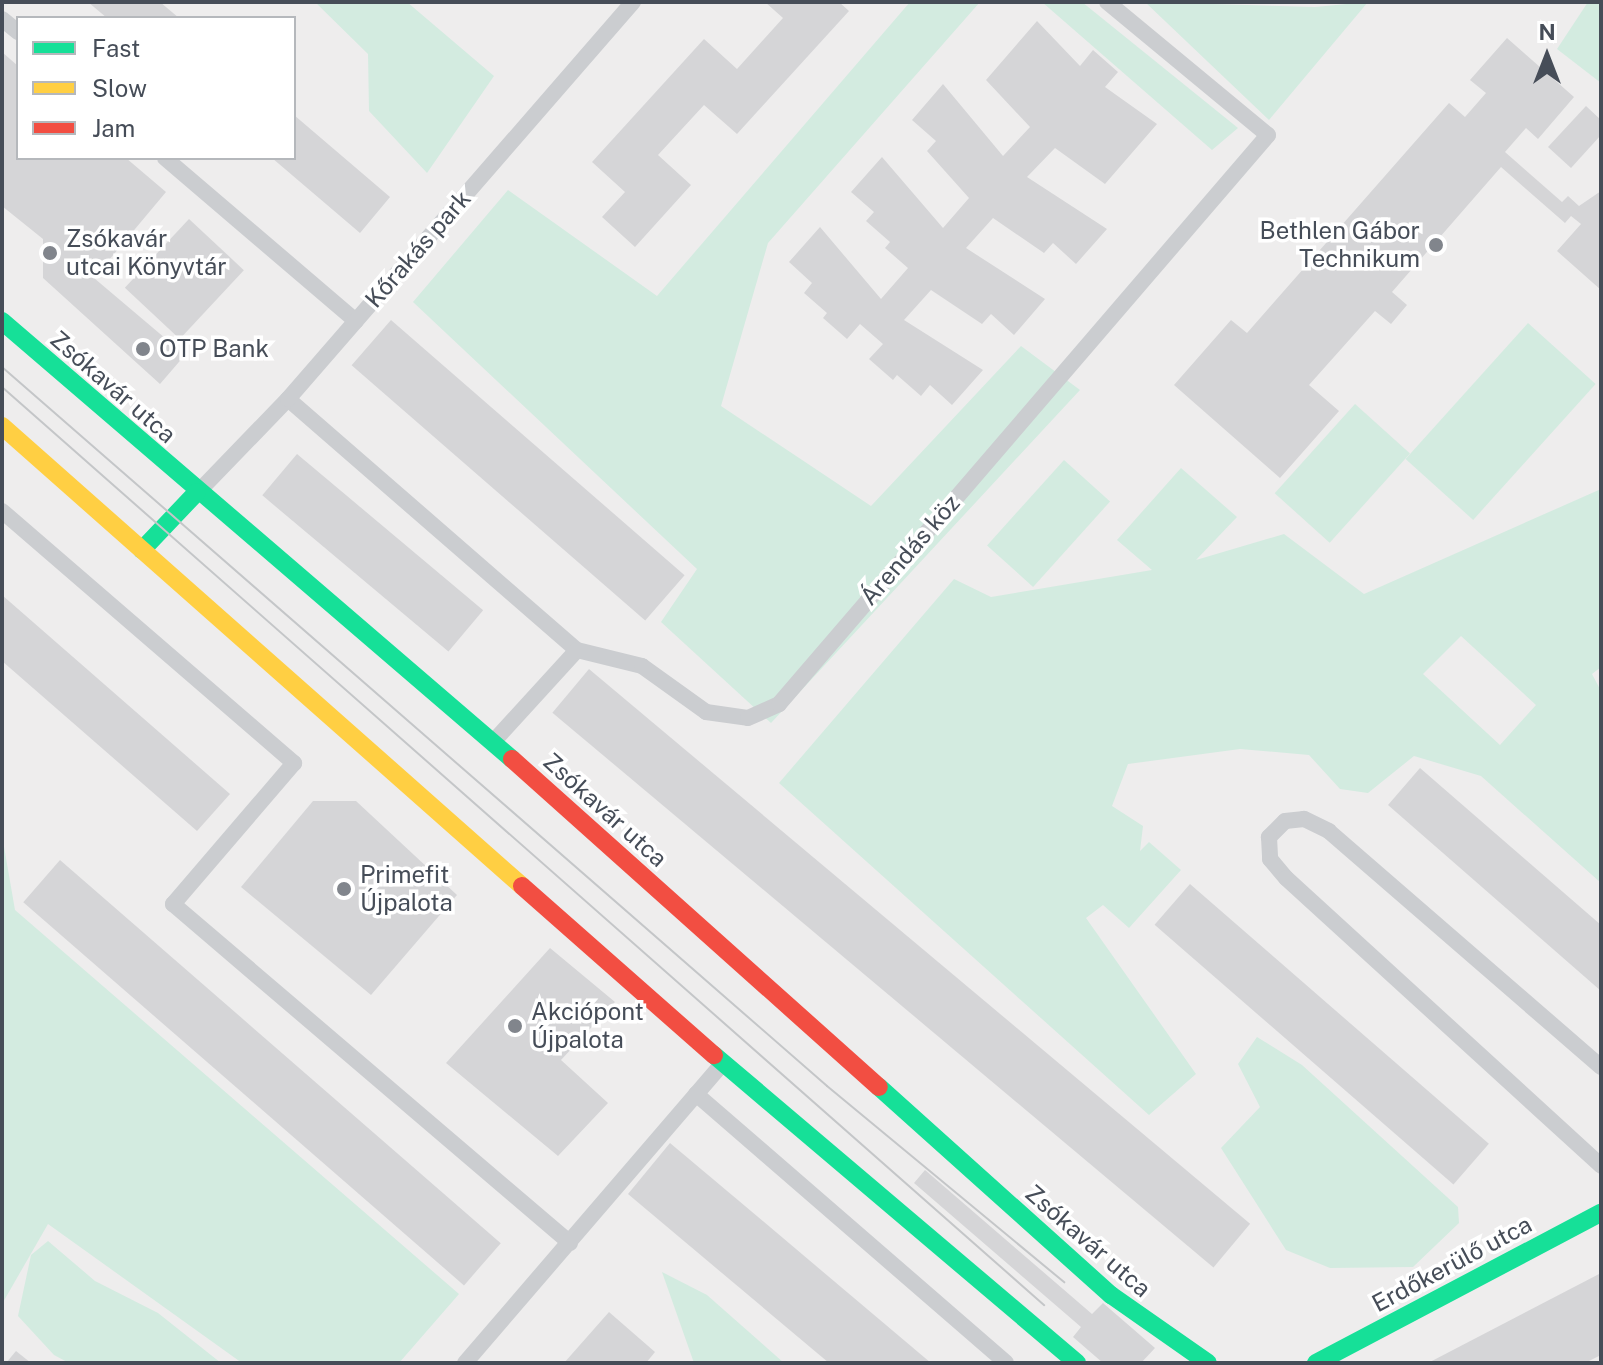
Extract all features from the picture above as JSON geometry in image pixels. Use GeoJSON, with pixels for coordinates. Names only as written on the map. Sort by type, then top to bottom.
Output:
{"type":"FeatureCollection","features":[{"type":"Feature","properties":{"kind":"street","name":"Zsókavár utca"},"geometry":{"type":"LineString","coordinates":[[2,321],[197,492],[493,742],[1169,1342],[1208,1363]]}},
{"type":"Feature","properties":{"kind":"street"},"geometry":{"type":"LineString","coordinates":[[2,426],[723,1063],[1077,1363]]}},
{"type":"Feature","properties":{"kind":"street"},"geometry":{"type":"LineString","coordinates":[[142,550],[197,492]]}},
{"type":"Feature","properties":{"kind":"street","name":"Erdőkerülő utca"},"geometry":{"type":"LineString","coordinates":[[1321,1361],[1601,1213]]}},
{"type":"Feature","properties":{"kind":"street"},"geometry":{"type":"LineString","coordinates":[[1169,1342],[1175,1363]]}},
{"type":"Feature","properties":{"kind":"street"},"geometry":{"type":"LineString","coordinates":[[1298,1363],[1321,1361]]}},
{"type":"Feature","properties":{"kind":"lane","name":"Kőrakás park"},"geometry":{"type":"LineString","coordinates":[[197,492],[288,399],[633,2]]}},
{"type":"Feature","properties":{"kind":"lane","name":"Árendás köz"},"geometry":{"type":"LineString","coordinates":[[577,650],[642,666],[706,712],[748,718],[779,704],[1268,135],[1107,2]]}},
{"type":"Feature","properties":{"kind":"lane"},"geometry":{"type":"LineString","coordinates":[[167,160],[356,321]]}},
{"type":"Feature","properties":{"kind":"lane"},"geometry":{"type":"LineString","coordinates":[[288,399],[577,650],[493,742]]}},
{"type":"Feature","properties":{"kind":"lane"},"geometry":{"type":"LineString","coordinates":[[2,511],[294,763],[173,904],[570,1243]]}},
{"type":"Feature","properties":{"kind":"lane"},"geometry":{"type":"LineString","coordinates":[[1601,1067],[1329,831],[1295,820],[1269,837],[1270,859],[1286,878],[1601,1166]]}},
{"type":"Feature","properties":{"kind":"lane"},"geometry":{"type":"LineString","coordinates":[[465,1363],[723,1063]]}},
{"type":"Feature","properties":{"kind":"lane"},"geometry":{"type":"LineString","coordinates":[[696,1094],[1006,1363]]}},
{"type":"Feature","properties":{"kind":"green space"},"geometry":{"type":"Polygon","coordinates":[[[315,2],[407,2],[494,76],[427,173],[369,111],[368,54],[315,2]]]}},
{"type":"Feature","properties":{"kind":"green space"},"geometry":{"type":"Polygon","coordinates":[[[910,2],[980,2],[768,243],[721,406],[871,506],[1021,346],[1080,390],[771,723],[661,622],[697,569],[413,302],[508,190],[657,296],[910,2]]]}},
{"type":"Feature","properties":{"kind":"green space"},"geometry":{"type":"Polygon","coordinates":[[[1042,2],[1082,2],[1238,128],[1212,150],[1042,2]]]}},
{"type":"Feature","properties":{"kind":"green space"},"geometry":{"type":"Polygon","coordinates":[[[1145,2],[1315,7],[1368,2],[1269,120],[1145,2]]]}},
{"type":"Feature","properties":{"kind":"green space"},"geometry":{"type":"Polygon","coordinates":[[[1588,2],[1601,2],[1601,83],[1557,49],[1588,2]]]}},
{"type":"Feature","properties":{"kind":"green space"},"geometry":{"type":"Polygon","coordinates":[[[1528,323],[1596,384],[1473,520],[1406,459],[1528,323]]]}},
{"type":"Feature","properties":{"kind":"green space"},"geometry":{"type":"Polygon","coordinates":[[[1355,404],[1410,454],[1330,543],[1275,493],[1355,404]]]}},
{"type":"Feature","properties":{"kind":"green space"},"geometry":{"type":"Polygon","coordinates":[[[1064,460],[1110,501],[1033,587],[987,545],[1064,460]]]}},
{"type":"Feature","properties":{"kind":"green space"},"geometry":{"type":"Polygon","coordinates":[[[1181,468],[1237,517],[1196,560],[1284,534],[1364,594],[1601,489],[1601,667],[1592,674],[1601,691],[1601,883],[1481,776],[1414,756],[1368,793],[1340,789],[1309,755],[1240,749],[1128,764],[1112,806],[1143,826],[1140,851],[1149,842],[1181,870],[1129,928],[1103,905],[1086,918],[1196,1074],[1149,1115],[779,783],[954,579],[991,597],[1152,570],[1117,540],[1181,468]],[[1461,636],[1423,674],[1500,745],[1536,705],[1461,636]]]}},
{"type":"Feature","properties":{"kind":"green space"},"geometry":{"type":"Polygon","coordinates":[[[2,835],[15,910],[459,1294],[399,1363],[242,1363],[48,1224],[2,1304],[2,835]]]}},
{"type":"Feature","properties":{"kind":"green space"},"geometry":{"type":"Polygon","coordinates":[[[1257,1037],[1302,1065],[1458,1207],[1459,1223],[1413,1267],[1330,1268],[1286,1250],[1221,1148],[1260,1107],[1238,1064],[1257,1037]]]}},
{"type":"Feature","properties":{"kind":"green space"},"geometry":{"type":"Polygon","coordinates":[[[48,1241],[95,1281],[158,1313],[221,1363],[69,1363],[54,1355],[18,1316],[31,1255],[48,1241]]]}},
{"type":"Feature","properties":{"kind":"green space"},"geometry":{"type":"Polygon","coordinates":[[[662,1272],[707,1295],[784,1363],[694,1363],[662,1272]]]}},
{"type":"Feature","properties":{"kind":"building"},"geometry":{"type":"Polygon","coordinates":[[[88,2],[160,2],[177,16],[105,16],[88,2]]]}},
{"type":"Feature","properties":{"kind":"building"},"geometry":{"type":"Polygon","coordinates":[[[765,2],[839,2],[849,11],[737,134],[704,105],[658,155],[691,185],[635,247],[602,217],[625,192],[592,162],[704,39],[737,69],[783,18],[765,2]]]}},
{"type":"Feature","properties":{"kind":"building"},"geometry":{"type":"Polygon","coordinates":[[[1037,21],[1080,66],[1093,50],[1118,72],[1105,87],[1157,124],[1105,184],[1055,148],[1027,177],[1107,229],[1076,264],[1053,243],[1044,253],[993,218],[966,248],[1045,299],[1014,335],[991,314],[982,324],[931,290],[904,320],[983,370],[952,405],[930,385],[921,396],[897,375],[893,380],[869,359],[883,344],[860,324],[847,339],[823,318],[827,313],[804,293],[812,283],[789,262],[820,227],[881,299],[908,268],[885,248],[890,242],[866,221],[874,212],[851,192],[882,157],[943,228],[969,198],[927,151],[936,141],[912,120],[943,84],[1003,156],[1030,127],[986,80],[1037,21]]]}},
{"type":"Feature","properties":{"kind":"building"},"geometry":{"type":"Polygon","coordinates":[[[1507,38],[1574,97],[1538,139],[1526,128],[1505,152],[1562,202],[1568,196],[1579,206],[1601,191],[1601,290],[1557,251],[1581,224],[1571,216],[1565,223],[1501,167],[1392,292],[1407,305],[1391,324],[1375,311],[1309,385],[1339,411],[1280,478],[1174,385],[1231,320],[1247,333],[1449,103],[1465,117],[1486,93],[1470,80],[1507,38]]]}},
{"type":"Feature","properties":{"kind":"building"},"geometry":{"type":"Polygon","coordinates":[[[2,52],[16,64],[16,160],[128,160],[166,192],[94,278],[185,355],[160,384],[43,278],[43,239],[2,206],[2,52]]]}},
{"type":"Feature","properties":{"kind":"building"},"geometry":{"type":"Polygon","coordinates":[[[1586,106],[1601,120],[1601,135],[1571,168],[1548,147],[1586,106]]]}},
{"type":"Feature","properties":{"kind":"building"},"geometry":{"type":"Polygon","coordinates":[[[296,117],[390,197],[360,233],[274,160],[296,160],[296,117]]]}},
{"type":"Feature","properties":{"kind":"building"},"geometry":{"type":"Polygon","coordinates":[[[189,219],[244,270],[180,339],[125,288],[189,219]]]}},
{"type":"Feature","properties":{"kind":"building"},"geometry":{"type":"Polygon","coordinates":[[[391,320],[685,575],[645,620],[352,365],[391,320]]]}},
{"type":"Feature","properties":{"kind":"building"},"geometry":{"type":"Polygon","coordinates":[[[297,454],[483,610],[448,652],[262,495],[297,454]]]}},
{"type":"Feature","properties":{"kind":"building"},"geometry":{"type":"Polygon","coordinates":[[[2,595],[230,794],[197,831],[2,661],[2,595]]]}},
{"type":"Feature","properties":{"kind":"building"},"geometry":{"type":"Polygon","coordinates":[[[589,669],[1250,1224],[1213,1267],[552,713],[589,669]]]}},
{"type":"Feature","properties":{"kind":"building"},"geometry":{"type":"Polygon","coordinates":[[[1420,768],[1601,925],[1601,991],[1388,805],[1420,768]]]}},
{"type":"Feature","properties":{"kind":"building"},"geometry":{"type":"Polygon","coordinates":[[[313,801],[356,801],[457,895],[371,995],[241,887],[313,801]]]}},
{"type":"Feature","properties":{"kind":"building"},"geometry":{"type":"Polygon","coordinates":[[[60,860],[501,1243],[464,1285],[23,902],[60,860]]]}},
{"type":"Feature","properties":{"kind":"building"},"geometry":{"type":"Polygon","coordinates":[[[1190,884],[1489,1144],[1453,1185],[1155,925],[1190,884]]]}},
{"type":"Feature","properties":{"kind":"building"},"geometry":{"type":"Polygon","coordinates":[[[550,948],[615,1002],[561,1060],[608,1103],[558,1156],[446,1063],[550,948]]]}},
{"type":"Feature","properties":{"kind":"building"},"geometry":{"type":"Polygon","coordinates":[[[670,1143],[931,1363],[829,1363],[628,1194],[670,1143]]]}},
{"type":"Feature","properties":{"kind":"building"},"geometry":{"type":"Polygon","coordinates":[[[925,1170],[1092,1314],[1103,1303],[1155,1348],[1141,1363],[1103,1363],[1073,1337],[1081,1327],[914,1183],[925,1170]]]}},
{"type":"Feature","properties":{"kind":"building"},"geometry":{"type":"Polygon","coordinates":[[[1601,1273],[1601,1355],[1585,1363],[1428,1363],[1601,1273]]]}},
{"type":"Feature","properties":{"kind":"building"},"geometry":{"type":"Polygon","coordinates":[[[609,1312],[655,1352],[646,1363],[564,1363],[609,1312]]]}},
{"type":"Feature","properties":{"kind":"building"},"geometry":{"type":"Polygon","coordinates":[[[16,1351],[31,1363],[6,1363],[16,1351]]]}},
{"type":"Feature","properties":{"kind":"tram line"},"geometry":{"type":"LineString","coordinates":[[2,367],[827,1086],[1064,1282]]}},
{"type":"Feature","properties":{"kind":"tram line"},"geometry":{"type":"LineString","coordinates":[[2,387],[1044,1305]]}},
{"type":"Feature","properties":{"kind":"traffic: fast"},"geometry":{"type":"LineString","coordinates":[[2,321],[512,759]]}},
{"type":"Feature","properties":{"kind":"traffic: fast"},"geometry":{"type":"LineString","coordinates":[[142,550],[197,492]]}},
{"type":"Feature","properties":{"kind":"traffic: fast"},"geometry":{"type":"LineString","coordinates":[[714,1055],[1077,1363]]}},
{"type":"Feature","properties":{"kind":"traffic: fast"},"geometry":{"type":"LineString","coordinates":[[879,1087],[1111,1295],[1208,1363]]}},
{"type":"Feature","properties":{"kind":"traffic: fast"},"geometry":{"type":"LineString","coordinates":[[1316,1363],[1601,1213]]}},
{"type":"Feature","properties":{"kind":"traffic: slow"},"geometry":{"type":"LineString","coordinates":[[2,426],[522,886]]}},
{"type":"Feature","properties":{"kind":"traffic: jam"},"geometry":{"type":"LineString","coordinates":[[512,759],[879,1087]]}},
{"type":"Feature","properties":{"kind":"traffic: jam"},"geometry":{"type":"LineString","coordinates":[[522,886],[714,1055]]}},
{"type":"Feature","properties":{"kind":"place","name":"Bethlen Gábor Technikum"},"geometry":{"type":"Point","coordinates":[1436,245]}},
{"type":"Feature","properties":{"kind":"place","name":"Zsókavár utcai Könyvtár"},"geometry":{"type":"Point","coordinates":[50,253]}},
{"type":"Feature","properties":{"kind":"place","name":"OTP Bank"},"geometry":{"type":"Point","coordinates":[143,349]}},
{"type":"Feature","properties":{"kind":"place","name":"Primefit Újpalota"},"geometry":{"type":"Point","coordinates":[344,889]}},
{"type":"Feature","properties":{"kind":"place","name":"Akciópont Újpalota"},"geometry":{"type":"Point","coordinates":[515,1026]}}]}
